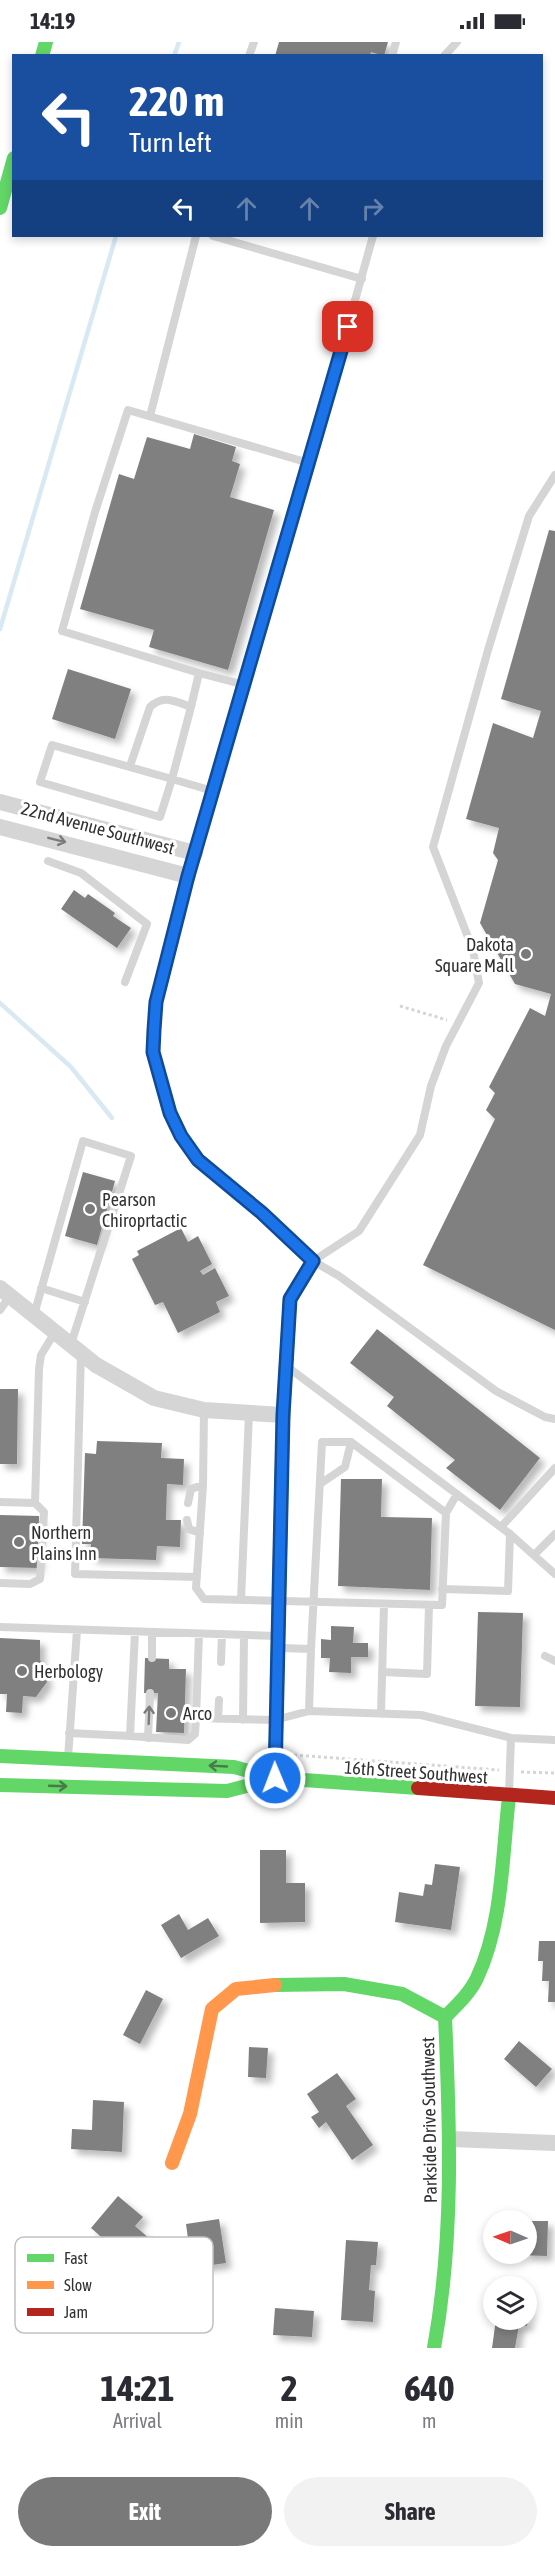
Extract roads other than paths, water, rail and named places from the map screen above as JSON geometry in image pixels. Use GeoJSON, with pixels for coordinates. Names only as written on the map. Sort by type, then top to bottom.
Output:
{"type":"FeatureCollection","features":[{"type":"Feature","properties":{"kind":"main road"},"geometry":{"type":"LineString","coordinates":[[0,208],[12,165]]}},
{"type":"Feature","properties":{"kind":"main road"},"geometry":{"type":"LineString","coordinates":[[275,1778],[283,1415],[290,1299],[313,1261]]}},
{"type":"Feature","properties":{"kind":"main road","name":"16th Street Southwest"},"geometry":{"type":"LineString","coordinates":[[0,1756],[234,1767],[275,1778],[509,1797],[555,1798]]}},
{"type":"Feature","properties":{"kind":"main road","name":"16th Street Southwest"},"geometry":{"type":"LineString","coordinates":[[0,1785],[227,1791],[275,1778]]}},
{"type":"Feature","properties":{"kind":"main road","name":"Parkside Drive Southwest"},"geometry":{"type":"LineString","coordinates":[[434,2348],[442,2308],[449,2226],[450,2139],[445,2017],[463,2000],[477,1978],[487,1949],[509,1797]]}},
{"type":"Feature","properties":{"kind":"main road"},"geometry":{"type":"LineString","coordinates":[[172,2163],[190,2114],[199,2062],[212,2009],[236,1989],[289,1983],[344,1984],[402,1994],[445,2017]]}},
{"type":"Feature","properties":{"kind":"street","name":"22nd Avenue Southwest"},"geometry":{"type":"LineString","coordinates":[[0,802],[195,853]]}},
{"type":"Feature","properties":{"kind":"street","name":"22nd Avenue Southwest"},"geometry":{"type":"LineString","coordinates":[[0,827],[188,876]]}},
{"type":"Feature","properties":{"kind":"street"},"geometry":{"type":"LineString","coordinates":[[5,1292],[76,1348],[154,1398],[204,1410],[283,1415]]}},
{"type":"Feature","properties":{"kind":"street"},"geometry":{"type":"LineString","coordinates":[[450,2139],[555,2143]]}},
{"type":"Feature","properties":{"kind":"lane"},"geometry":{"type":"LineString","coordinates":[[446,54],[457,42]]}},
{"type":"Feature","properties":{"kind":"lane"},"geometry":{"type":"LineString","coordinates":[[150,416],[196,237]]}},
{"type":"Feature","properties":{"kind":"lane"},"geometry":{"type":"LineString","coordinates":[[216,237],[362,279]]}},
{"type":"Feature","properties":{"kind":"lane"},"geometry":{"type":"LineString","coordinates":[[373,237],[245,686],[188,876],[156,1002],[153,1052],[170,1113],[181,1136],[198,1160],[262,1213],[313,1261],[339,1276],[496,1391],[545,1417],[555,1419]]}},
{"type":"Feature","properties":{"kind":"lane"},"geometry":{"type":"LineString","coordinates":[[245,686],[62,631],[95,512],[128,410],[309,463]]}},
{"type":"Feature","properties":{"kind":"lane"},"geometry":{"type":"LineString","coordinates":[[313,1261],[359,1231],[420,1135],[431,1086],[479,982],[473,950],[434,847],[488,650],[529,516],[555,475]]}},
{"type":"Feature","properties":{"kind":"lane"},"geometry":{"type":"LineString","coordinates":[[199,673],[172,779],[160,817],[40,782],[52,745],[130,766],[172,779],[213,791]]}},
{"type":"Feature","properties":{"kind":"lane"},"geometry":{"type":"LineString","coordinates":[[130,766],[150,707],[156,700],[166,698],[191,707]]}},
{"type":"Feature","properties":{"kind":"lane"},"geometry":{"type":"LineString","coordinates":[[48,861],[81,873],[147,924],[125,982]]}},
{"type":"Feature","properties":{"kind":"lane"},"geometry":{"type":"LineString","coordinates":[[34,1315],[83,1141],[131,1156],[84,1302],[76,1348],[75,1574],[197,1577]]}},
{"type":"Feature","properties":{"kind":"lane"},"geometry":{"type":"LineString","coordinates":[[41,1288],[84,1302]]}},
{"type":"Feature","properties":{"kind":"lane"},"geometry":{"type":"LineString","coordinates":[[0,1310],[5,1292]]}},
{"type":"Feature","properties":{"kind":"lane"},"geometry":{"type":"LineString","coordinates":[[35,1503],[39,1370],[41,1356],[56,1332]]}},
{"type":"Feature","properties":{"kind":"lane"},"geometry":{"type":"LineString","coordinates":[[287,1366],[501,1527],[535,1554],[555,1574]]}},
{"type":"Feature","properties":{"kind":"lane"},"geometry":{"type":"LineString","coordinates":[[204,1410],[203,1485],[196,1587],[204,1599],[442,1605],[446,1513],[457,1494]]}},
{"type":"Feature","properties":{"kind":"lane"},"geometry":{"type":"LineString","coordinates":[[241,1600],[249,1414]]}},
{"type":"Feature","properties":{"kind":"lane"},"geometry":{"type":"LineString","coordinates":[[309,1711],[322,1442],[351,1442],[446,1513]]}},
{"type":"Feature","properties":{"kind":"lane"},"geometry":{"type":"LineString","coordinates":[[320,1484],[345,1467],[351,1442]]}},
{"type":"Feature","properties":{"kind":"lane"},"geometry":{"type":"LineString","coordinates":[[501,1527],[555,1468]]}},
{"type":"Feature","properties":{"kind":"lane"},"geometry":{"type":"LineString","coordinates":[[188,1503],[191,1489],[203,1485]]}},
{"type":"Feature","properties":{"kind":"lane"},"geometry":{"type":"LineString","coordinates":[[0,1502],[35,1503],[44,1512],[40,1579],[30,1584],[0,1583]]}},
{"type":"Feature","properties":{"kind":"lane"},"geometry":{"type":"LineString","coordinates":[[187,1520],[189,1529],[200,1533]]}},
{"type":"Feature","properties":{"kind":"lane"},"geometry":{"type":"LineString","coordinates":[[442,1589],[508,1591],[510,1534]]}},
{"type":"Feature","properties":{"kind":"lane"},"geometry":{"type":"LineString","coordinates":[[535,1554],[555,1534]]}},
{"type":"Feature","properties":{"kind":"lane"},"geometry":{"type":"LineString","coordinates":[[381,1714],[384,1604]]}},
{"type":"Feature","properties":{"kind":"lane"},"geometry":{"type":"LineString","coordinates":[[382,1672],[427,1674],[429,1605]]}},
{"type":"Feature","properties":{"kind":"lane"},"geometry":{"type":"LineString","coordinates":[[0,1627],[244,1635],[311,1649]]}},
{"type":"Feature","properties":{"kind":"lane"},"geometry":{"type":"LineString","coordinates":[[68,1759],[77,1630]]}},
{"type":"Feature","properties":{"kind":"lane"},"geometry":{"type":"LineString","coordinates":[[130,1736],[135,1632]]}},
{"type":"Feature","properties":{"kind":"lane"},"geometry":{"type":"LineString","coordinates":[[152,1632],[152,1658]]}},
{"type":"Feature","properties":{"kind":"lane"},"geometry":{"type":"LineString","coordinates":[[69,1733],[189,1740],[195,1734],[199,1634]]}},
{"type":"Feature","properties":{"kind":"lane"},"geometry":{"type":"LineString","coordinates":[[221,1662],[222,1634]]}},
{"type":"Feature","properties":{"kind":"lane"},"geometry":{"type":"LineString","coordinates":[[243,1720],[244,1635]]}},
{"type":"Feature","properties":{"kind":"lane"},"geometry":{"type":"LineString","coordinates":[[545,1656],[555,1661]]}},
{"type":"Feature","properties":{"kind":"lane"},"geometry":{"type":"LineString","coordinates":[[148,1738],[150,1693]]}},
{"type":"Feature","properties":{"kind":"lane"},"geometry":{"type":"LineString","coordinates":[[218,1719],[219,1700]]}},
{"type":"Feature","properties":{"kind":"lane"},"geometry":{"type":"LineString","coordinates":[[196,1718],[275,1720],[309,1711],[421,1715],[511,1738],[555,1740]]}},
{"type":"Feature","properties":{"kind":"lane"},"geometry":{"type":"LineString","coordinates":[[509,1797],[511,1738]]}},
{"type":"Feature","properties":{"kind":"waterway"},"geometry":{"type":"LineString","coordinates":[[175,54],[179,42]]}},
{"type":"Feature","properties":{"kind":"waterway"},"geometry":{"type":"LineString","coordinates":[[0,629],[116,237]]}},
{"type":"Feature","properties":{"kind":"waterway"},"geometry":{"type":"LineString","coordinates":[[0,1003],[71,1067],[112,1118]]}},
{"type":"Feature","properties":{"kind":"place","name":"Dakota Square Mall"},"geometry":{"type":"Point","coordinates":[526,954]}},
{"type":"Feature","properties":{"kind":"place","name":"Pearson Chiroprtactic"},"geometry":{"type":"Point","coordinates":[90,1209]}},
{"type":"Feature","properties":{"kind":"place","name":"Northern Plains Inn"},"geometry":{"type":"Point","coordinates":[19,1542]}},
{"type":"Feature","properties":{"kind":"place","name":"Herbology"},"geometry":{"type":"Point","coordinates":[22,1671]}},
{"type":"Feature","properties":{"kind":"place","name":"Arco"},"geometry":{"type":"Point","coordinates":[171,1713]}}]}
